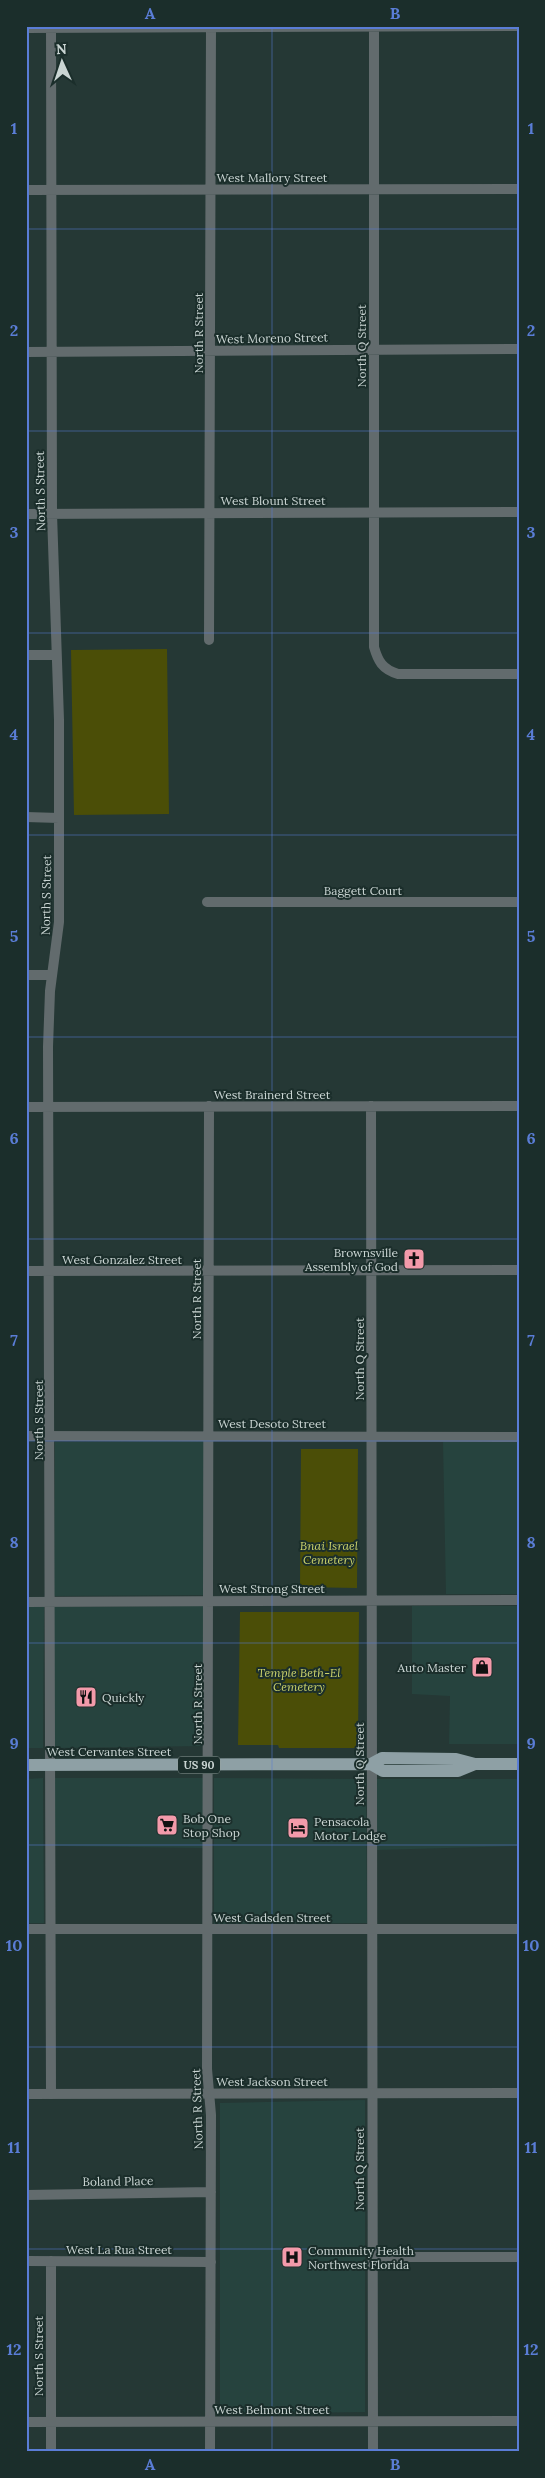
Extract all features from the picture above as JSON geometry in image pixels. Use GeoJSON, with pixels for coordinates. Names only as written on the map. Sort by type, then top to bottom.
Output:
{"type":"FeatureCollection","features":[{"type":"Feature","properties":{"kind":"main road","name":"West Cervantes Street"},"geometry":{"type":"LineString","coordinates":[[26,1765],[372,1764],[382,1758],[456,1759],[475,1764],[519,1764]]}},
{"type":"Feature","properties":{"kind":"street","name":"North Q Street"},"geometry":{"type":"LineString","coordinates":[[374,26],[372,638],[380,664],[390,672],[407,675],[519,674]]}},
{"type":"Feature","properties":{"kind":"street"},"geometry":{"type":"LineString","coordinates":[[26,28],[519,26]]}},
{"type":"Feature","properties":{"kind":"street","name":"North S Street"},"geometry":{"type":"LineString","coordinates":[[51,27],[52,514],[60,922],[50,991],[48,1107],[50,1436],[48,1765],[51,2094]]}},
{"type":"Feature","properties":{"kind":"street","name":"North R Street"},"geometry":{"type":"LineString","coordinates":[[209,640],[211,512],[211,27]]}},
{"type":"Feature","properties":{"kind":"street","name":"West Mallory Street"},"geometry":{"type":"LineString","coordinates":[[26,190],[519,189]]}},
{"type":"Feature","properties":{"kind":"street","name":"West Moreno Street"},"geometry":{"type":"LineString","coordinates":[[26,352],[519,349]]}},
{"type":"Feature","properties":{"kind":"street","name":"West Blount Street"},"geometry":{"type":"LineString","coordinates":[[26,514],[519,512]]}},
{"type":"Feature","properties":{"kind":"street"},"geometry":{"type":"LineString","coordinates":[[26,655],[56,655]]}},
{"type":"Feature","properties":{"kind":"street"},"geometry":{"type":"LineString","coordinates":[[26,818],[59,818]]}},
{"type":"Feature","properties":{"kind":"street","name":"Baggett Court"},"geometry":{"type":"LineString","coordinates":[[207,902],[519,902]]}},
{"type":"Feature","properties":{"kind":"street"},"geometry":{"type":"LineString","coordinates":[[26,975],[52,975]]}},
{"type":"Feature","properties":{"kind":"street","name":"North R Street"},"geometry":{"type":"LineString","coordinates":[[209,1106],[210,1600],[207,2069],[210,2094],[211,2192],[210,2452]]}},
{"type":"Feature","properties":{"kind":"street","name":"North Q Street"},"geometry":{"type":"LineString","coordinates":[[371,1106],[370,1600],[373,2452]]}},
{"type":"Feature","properties":{"kind":"street","name":"West Brainerd Street"},"geometry":{"type":"LineString","coordinates":[[26,1107],[519,1106]]}},
{"type":"Feature","properties":{"kind":"street","name":"West Gonzalez Street"},"geometry":{"type":"LineString","coordinates":[[26,1271],[519,1270]]}},
{"type":"Feature","properties":{"kind":"street","name":"West Desoto Street"},"geometry":{"type":"LineString","coordinates":[[26,1436],[519,1436]]}},
{"type":"Feature","properties":{"kind":"street","name":"West Strong Street"},"geometry":{"type":"LineString","coordinates":[[26,1602],[519,1600]]}},
{"type":"Feature","properties":{"kind":"street","name":"West Gadsden Street"},"geometry":{"type":"LineString","coordinates":[[26,1929],[519,1929]]}},
{"type":"Feature","properties":{"kind":"street","name":"West Jackson Street"},"geometry":{"type":"LineString","coordinates":[[26,2094],[519,2093]]}},
{"type":"Feature","properties":{"kind":"street","name":"Boland Place"},"geometry":{"type":"LineString","coordinates":[[26,2196],[211,2192]]}},
{"type":"Feature","properties":{"kind":"street"},"geometry":{"type":"LineString","coordinates":[[372,2257],[519,2257]]}},
{"type":"Feature","properties":{"kind":"street","name":"West La Rua Street"},"geometry":{"type":"LineString","coordinates":[[26,2261],[211,2262]]}},
{"type":"Feature","properties":{"kind":"street","name":"North S Street"},"geometry":{"type":"LineString","coordinates":[[51,2261],[51,2452]]}},
{"type":"Feature","properties":{"kind":"street","name":"West Belmont Street"},"geometry":{"type":"LineString","coordinates":[[26,2422],[519,2420]]}},
{"type":"Feature","properties":{"kind":"shaded area"},"geometry":{"type":"Polygon","coordinates":[[[204,1441],[204,1595],[54,1596],[55,1442],[204,1441]]]}},
{"type":"Feature","properties":{"kind":"shaded area"},"geometry":{"type":"Polygon","coordinates":[[[443,1442],[519,1442],[519,1594],[446,1594],[443,1442]]]}},
{"type":"Feature","properties":{"kind":"shaded area"},"geometry":{"type":"Polygon","coordinates":[[[204,1606],[204,1746],[54,1748],[54,1607],[204,1606]]]}},
{"type":"Feature","properties":{"kind":"shaded area"},"geometry":{"type":"Polygon","coordinates":[[[412,1606],[519,1606],[519,1744],[449,1744],[450,1696],[412,1694],[412,1606]]]}},
{"type":"Feature","properties":{"kind":"shaded area"},"geometry":{"type":"Polygon","coordinates":[[[26,1607],[44,1607],[43,1748],[26,1748],[26,1607]]]}},
{"type":"Feature","properties":{"kind":"shaded area"},"geometry":{"type":"Polygon","coordinates":[[[43,1778],[44,1923],[26,1923],[26,1779],[43,1778]]]}},
{"type":"Feature","properties":{"kind":"shaded area"},"geometry":{"type":"Polygon","coordinates":[[[53,1778],[204,1778],[204,1848],[54,1846],[53,1778]]]}},
{"type":"Feature","properties":{"kind":"shaded area"},"geometry":{"type":"Polygon","coordinates":[[[214,1778],[366,1779],[367,1923],[214,1924],[214,1778]]]}},
{"type":"Feature","properties":{"kind":"shaded area"},"geometry":{"type":"Polygon","coordinates":[[[377,1779],[519,1779],[519,1846],[377,1850],[377,1779]]]}},
{"type":"Feature","properties":{"kind":"shaded area","name":"Community Health Northwest Florida"},"geometry":{"type":"Polygon","coordinates":[[[365,2100],[365,2412],[220,2414],[220,2103],[365,2100]]]}},
{"type":"Feature","properties":{"kind":"green space"},"geometry":{"type":"Polygon","coordinates":[[[167,649],[169,814],[74,815],[71,650],[167,649]]]}},
{"type":"Feature","properties":{"kind":"green space","name":"Bnai Israel Cemetery"},"geometry":{"type":"Polygon","coordinates":[[[301,1449],[358,1449],[357,1588],[300,1587],[301,1449]]]}},
{"type":"Feature","properties":{"kind":"green space","name":"Temple Beth-El Cemetery"},"geometry":{"type":"Polygon","coordinates":[[[240,1612],[359,1612],[358,1748],[279,1748],[278,1745],[238,1745],[240,1612]]]}},
{"type":"Feature","properties":{"kind":"place","name":"Brownsville Assembly of God"},"geometry":{"type":"Point","coordinates":[414,1259]}},
{"type":"Feature","properties":{"kind":"place","name":"Auto Master"},"geometry":{"type":"Point","coordinates":[482,1667]}},
{"type":"Feature","properties":{"kind":"place","name":"Quickly"},"geometry":{"type":"Point","coordinates":[86,1697]}},
{"type":"Feature","properties":{"kind":"place","name":"Bob One Stop Shop"},"geometry":{"type":"Point","coordinates":[167,1825]}},
{"type":"Feature","properties":{"kind":"place","name":"Pensacola Motor Lodge"},"geometry":{"type":"Point","coordinates":[298,1828]}},
{"type":"Feature","properties":{"kind":"place","name":"Community Health Northwest Florida"},"geometry":{"type":"Point","coordinates":[292,2257]}}]}
